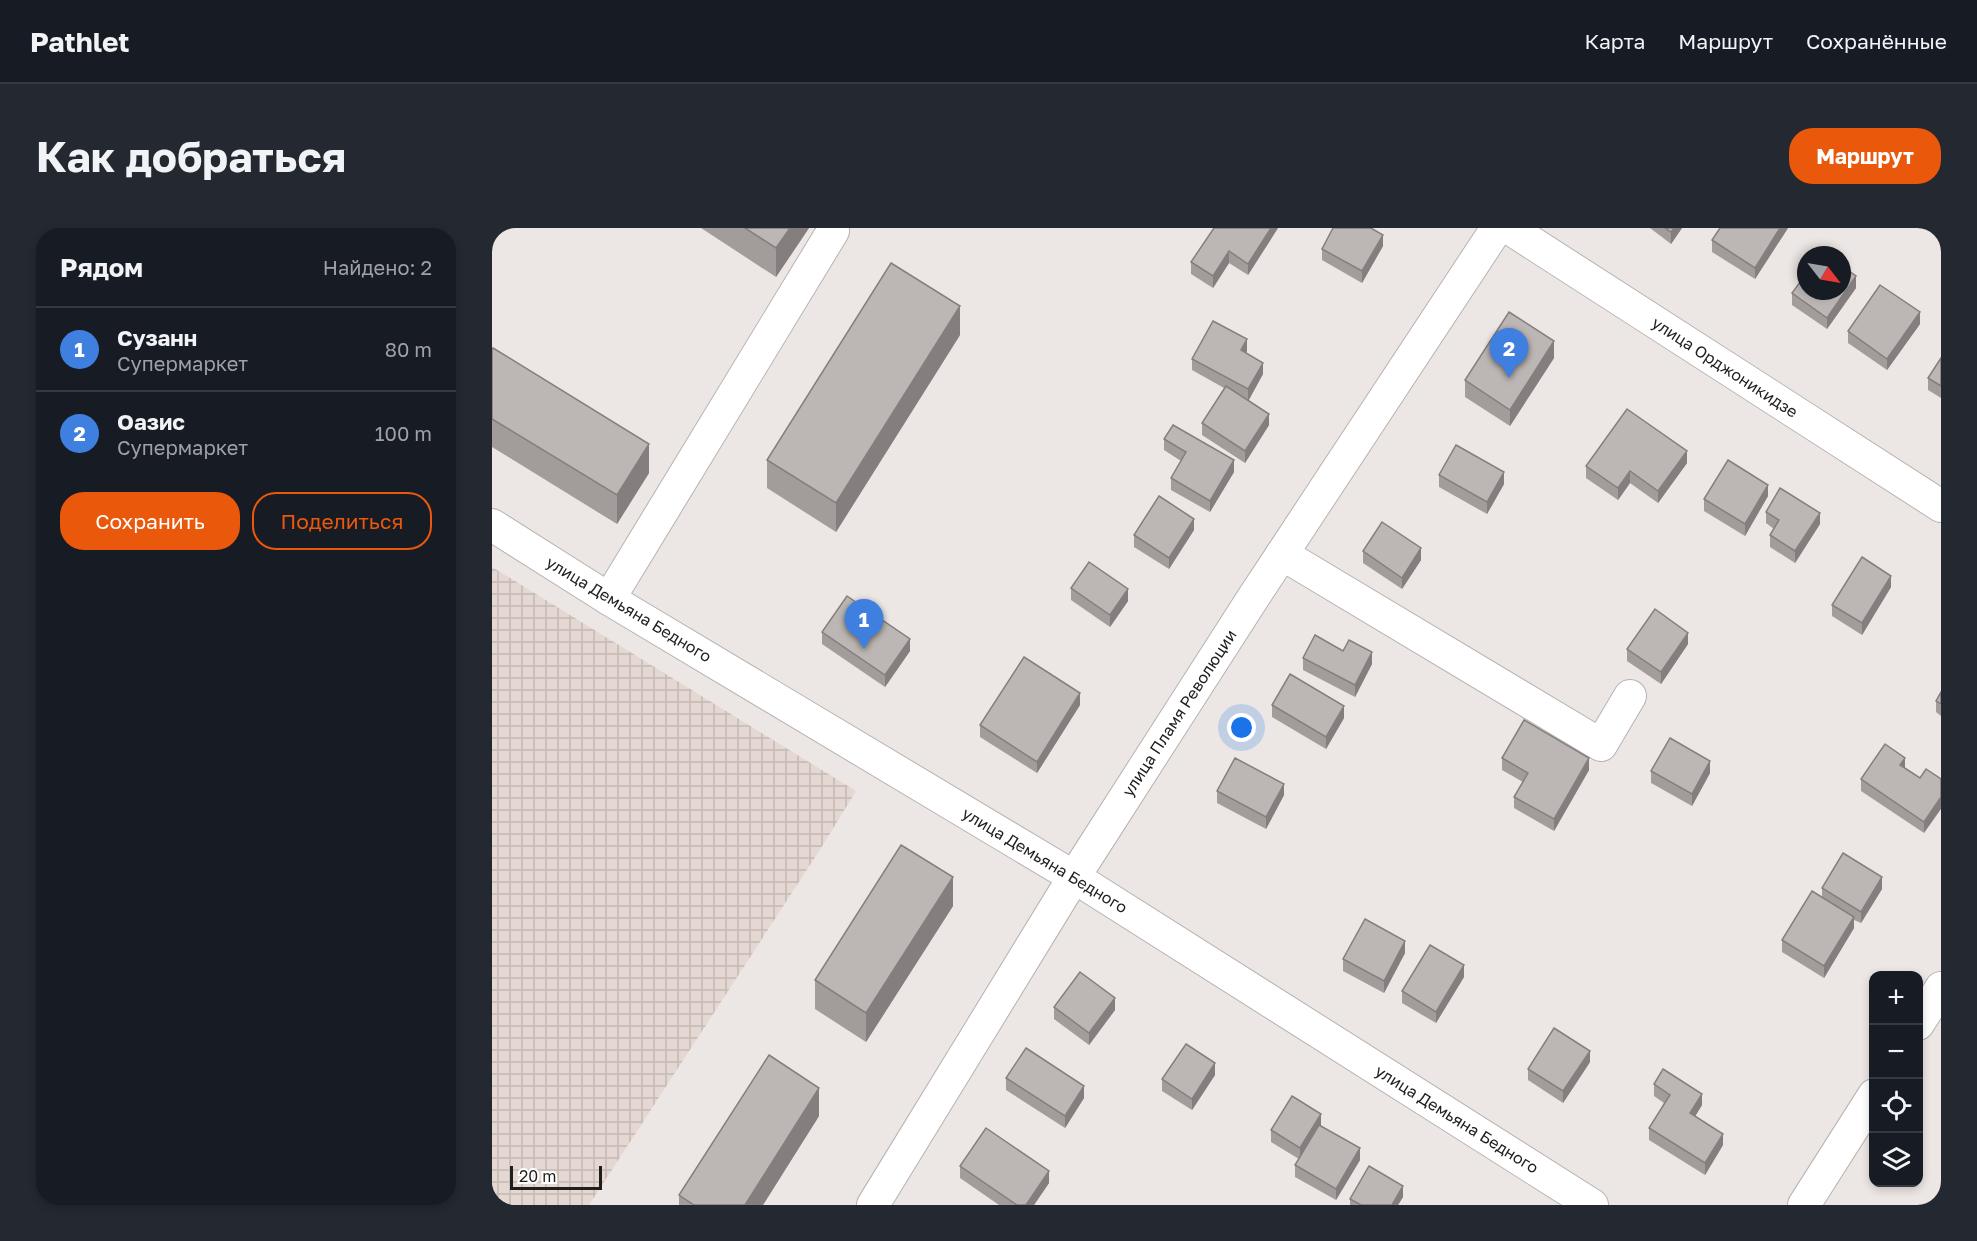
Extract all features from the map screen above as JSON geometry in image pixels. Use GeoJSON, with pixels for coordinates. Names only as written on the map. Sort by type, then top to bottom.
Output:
{"type":"FeatureCollection","features":[{"type":"Feature","properties":{"kind":"street"},"geometry":{"type":"LineString","coordinates":[[609,598],[832,228]]}},
{"type":"Feature","properties":{"kind":"street","name":"улица Пламя Революции"},"geometry":{"type":"LineString","coordinates":[[873,1205],[1074,877],[1282,554],[1497,228]]}},
{"type":"Feature","properties":{"kind":"street","name":"улица Орджоникидзе"},"geometry":{"type":"LineString","coordinates":[[1509,228],[1941,506]]}},
{"type":"Feature","properties":{"kind":"street","name":"улица Демьяна Бедного"},"geometry":{"type":"LineString","coordinates":[[492,525],[609,598],[1074,877],[1592,1205]]}},
{"type":"Feature","properties":{"kind":"street"},"geometry":{"type":"LineString","coordinates":[[1282,554],[1601,745],[1630,696]]}},
{"type":"Feature","properties":{"kind":"street"},"geometry":{"type":"LineString","coordinates":[[1923,1015],[1941,988]]}},
{"type":"Feature","properties":{"kind":"street"},"geometry":{"type":"LineString","coordinates":[[1804,1205],[1869,1103]]}},
{"type":"Feature","properties":{"kind":"shaded area"},"geometry":{"type":"Polygon","coordinates":[[[492,567],[856,791],[589,1205],[492,1205],[492,567]]]}},
{"type":"Feature","properties":{"kind":"building"},"geometry":{"type":"Polygon","coordinates":[[[745,228],[790,228],[776,248],[745,228]]]}},
{"type":"Feature","properties":{"kind":"building"},"geometry":{"type":"Polygon","coordinates":[[[1214,228],[1271,228],[1248,264],[1229,251],[1213,276],[1191,262],[1214,228]]]}},
{"type":"Feature","properties":{"kind":"building"},"geometry":{"type":"Polygon","coordinates":[[[1333,228],[1371,228],[1383,235],[1362,271],[1322,249],[1333,228]]]}},
{"type":"Feature","properties":{"kind":"building"},"geometry":{"type":"Polygon","coordinates":[[[1720,228],[1780,228],[1755,268],[1712,240],[1720,228]]]}},
{"type":"Feature","properties":{"kind":"building"},"geometry":{"type":"Polygon","coordinates":[[[891,263],[960,306],[836,503],[767,460],[891,263]]]}},
{"type":"Feature","properties":{"kind":"building"},"geometry":{"type":"Polygon","coordinates":[[[1851,272],[1856,276],[1851,283],[1851,272]]]}},
{"type":"Feature","properties":{"kind":"building"},"geometry":{"type":"Polygon","coordinates":[[[1880,285],[1920,312],[1887,359],[1848,331],[1880,285]]]}},
{"type":"Feature","properties":{"kind":"building"},"geometry":{"type":"Polygon","coordinates":[[[1797,286],[1797,297],[1792,293],[1797,286]]]}},
{"type":"Feature","properties":{"kind":"building"},"geometry":{"type":"Polygon","coordinates":[[[1802,300],[1839,300],[1827,318],[1802,300]]]}},
{"type":"Feature","properties":{"kind":"building"},"geometry":{"type":"Polygon","coordinates":[[[1509,312],[1554,341],[1510,410],[1465,380],[1509,312]]]}},
{"type":"Feature","properties":{"kind":"building"},"geometry":{"type":"Polygon","coordinates":[[[1213,321],[1247,339],[1241,350],[1263,363],[1248,389],[1192,359],[1213,321]]]}},
{"type":"Feature","properties":{"kind":"building"},"geometry":{"type":"Polygon","coordinates":[[[493,348],[649,444],[617,495],[492,419],[493,348]]]}},
{"type":"Feature","properties":{"kind":"building"},"geometry":{"type":"Polygon","coordinates":[[[1941,358],[1941,386],[1928,378],[1941,358]]]}},
{"type":"Feature","properties":{"kind":"building"},"geometry":{"type":"Polygon","coordinates":[[[1226,386],[1269,414],[1245,451],[1202,423],[1226,386]]]}},
{"type":"Feature","properties":{"kind":"building"},"geometry":{"type":"Polygon","coordinates":[[[1627,409],[1687,451],[1658,491],[1630,471],[1618,488],[1586,466],[1627,409]]]}},
{"type":"Feature","properties":{"kind":"building"},"geometry":{"type":"Polygon","coordinates":[[[1173,425],[1234,460],[1210,501],[1171,478],[1186,452],[1164,439],[1173,425]]]}},
{"type":"Feature","properties":{"kind":"building"},"geometry":{"type":"Polygon","coordinates":[[[1456,445],[1504,472],[1487,502],[1439,475],[1456,445]]]}},
{"type":"Feature","properties":{"kind":"building"},"geometry":{"type":"Polygon","coordinates":[[[1728,460],[1768,485],[1745,524],[1704,499],[1728,460]]]}},
{"type":"Feature","properties":{"kind":"building"},"geometry":{"type":"Polygon","coordinates":[[[1780,488],[1820,513],[1795,551],[1770,535],[1779,520],[1766,512],[1780,488]]]}},
{"type":"Feature","properties":{"kind":"building"},"geometry":{"type":"Polygon","coordinates":[[[1159,496],[1194,519],[1169,558],[1134,535],[1159,496]]]}},
{"type":"Feature","properties":{"kind":"building"},"geometry":{"type":"Polygon","coordinates":[[[1382,522],[1421,548],[1402,578],[1363,551],[1382,522]]]}},
{"type":"Feature","properties":{"kind":"building"},"geometry":{"type":"Polygon","coordinates":[[[1862,557],[1891,576],[1862,623],[1832,605],[1862,557]]]}},
{"type":"Feature","properties":{"kind":"building"},"geometry":{"type":"Polygon","coordinates":[[[1089,562],[1128,589],[1110,615],[1071,588],[1089,562]]]}},
{"type":"Feature","properties":{"kind":"building"},"geometry":{"type":"Polygon","coordinates":[[[847,596],[910,639],[885,675],[822,632],[847,596]]]}},
{"type":"Feature","properties":{"kind":"building"},"geometry":{"type":"Polygon","coordinates":[[[1655,609],[1688,633],[1661,672],[1627,649],[1655,609]]]}},
{"type":"Feature","properties":{"kind":"building"},"geometry":{"type":"Polygon","coordinates":[[[1315,635],[1343,651],[1349,640],[1372,652],[1355,685],[1303,658],[1315,635]]]}},
{"type":"Feature","properties":{"kind":"building"},"geometry":{"type":"Polygon","coordinates":[[[1024,657],[1080,693],[1037,762],[980,725],[1024,657]]]}},
{"type":"Feature","properties":{"kind":"building"},"geometry":{"type":"Polygon","coordinates":[[[1290,674],[1344,706],[1326,737],[1272,705],[1290,674]]]}},
{"type":"Feature","properties":{"kind":"building"},"geometry":{"type":"Polygon","coordinates":[[[1941,692],[1941,704],[1936,701],[1941,692]]]}},
{"type":"Feature","properties":{"kind":"building"},"geometry":{"type":"Polygon","coordinates":[[[1524,720],[1589,758],[1554,819],[1514,797],[1528,773],[1502,758],[1524,720]]]}},
{"type":"Feature","properties":{"kind":"building"},"geometry":{"type":"Polygon","coordinates":[[[1670,738],[1710,761],[1692,794],[1651,771],[1670,738]]]}},
{"type":"Feature","properties":{"kind":"building"},"geometry":{"type":"Polygon","coordinates":[[[1885,744],[1905,758],[1900,765],[1920,778],[1926,769],[1941,779],[1941,797],[1924,822],[1861,779],[1885,744]]]}},
{"type":"Feature","properties":{"kind":"building"},"geometry":{"type":"Polygon","coordinates":[[[1235,758],[1284,784],[1266,817],[1217,791],[1235,758]]]}},
{"type":"Feature","properties":{"kind":"building"},"geometry":{"type":"Polygon","coordinates":[[[901,845],[953,877],[866,1013],[815,980],[901,845]]]}},
{"type":"Feature","properties":{"kind":"building"},"geometry":{"type":"Polygon","coordinates":[[[1843,853],[1882,877],[1861,912],[1822,888],[1843,853]]]}},
{"type":"Feature","properties":{"kind":"building"},"geometry":{"type":"Polygon","coordinates":[[[1812,891],[1854,917],[1824,966],[1782,940],[1812,891]]]}},
{"type":"Feature","properties":{"kind":"building"},"geometry":{"type":"Polygon","coordinates":[[[1365,919],[1405,941],[1384,981],[1343,959],[1365,919]]]}},
{"type":"Feature","properties":{"kind":"building"},"geometry":{"type":"Polygon","coordinates":[[[1430,945],[1464,965],[1436,1012],[1402,991],[1430,945]]]}},
{"type":"Feature","properties":{"kind":"building"},"geometry":{"type":"Polygon","coordinates":[[[1080,972],[1115,998],[1089,1033],[1054,1007],[1080,972]]]}},
{"type":"Feature","properties":{"kind":"building"},"geometry":{"type":"Polygon","coordinates":[[[1554,1028],[1590,1051],[1563,1091],[1528,1069],[1554,1028]]]}},
{"type":"Feature","properties":{"kind":"building"},"geometry":{"type":"Polygon","coordinates":[[[1186,1044],[1215,1063],[1192,1099],[1162,1079],[1186,1044]]]}},
{"type":"Feature","properties":{"kind":"building"},"geometry":{"type":"Polygon","coordinates":[[[1026,1048],[1084,1086],[1065,1116],[1006,1078],[1026,1048]]]}},
{"type":"Feature","properties":{"kind":"building"},"geometry":{"type":"Polygon","coordinates":[[[769,1055],[819,1088],[745,1205],[694,1205],[679,1195],[769,1055]]]}},
{"type":"Feature","properties":{"kind":"building"},"geometry":{"type":"Polygon","coordinates":[[[1663,1069],[1702,1094],[1690,1113],[1723,1134],[1705,1163],[1649,1128],[1670,1095],[1654,1084],[1663,1069]]]}},
{"type":"Feature","properties":{"kind":"building"},"geometry":{"type":"Polygon","coordinates":[[[1292,1096],[1321,1114],[1300,1148],[1271,1130],[1292,1096]]]}},
{"type":"Feature","properties":{"kind":"building"},"geometry":{"type":"Polygon","coordinates":[[[1319,1125],[1360,1148],[1336,1189],[1295,1165],[1319,1125]]]}},
{"type":"Feature","properties":{"kind":"building"},"geometry":{"type":"Polygon","coordinates":[[[986,1128],[1049,1171],[1026,1205],[1017,1205],[960,1166],[986,1128]]]}},
{"type":"Feature","properties":{"kind":"building"},"geometry":{"type":"Polygon","coordinates":[[[1369,1166],[1403,1186],[1392,1205],[1361,1205],[1350,1199],[1369,1166]]]}},
{"type":"Feature","properties":{"kind":"place","name":"Оазис"},"geometry":{"type":"Point","coordinates":[1509,378]}},
{"type":"Feature","properties":{"kind":"place","name":"Сузанн"},"geometry":{"type":"Point","coordinates":[864,649]}}]}
